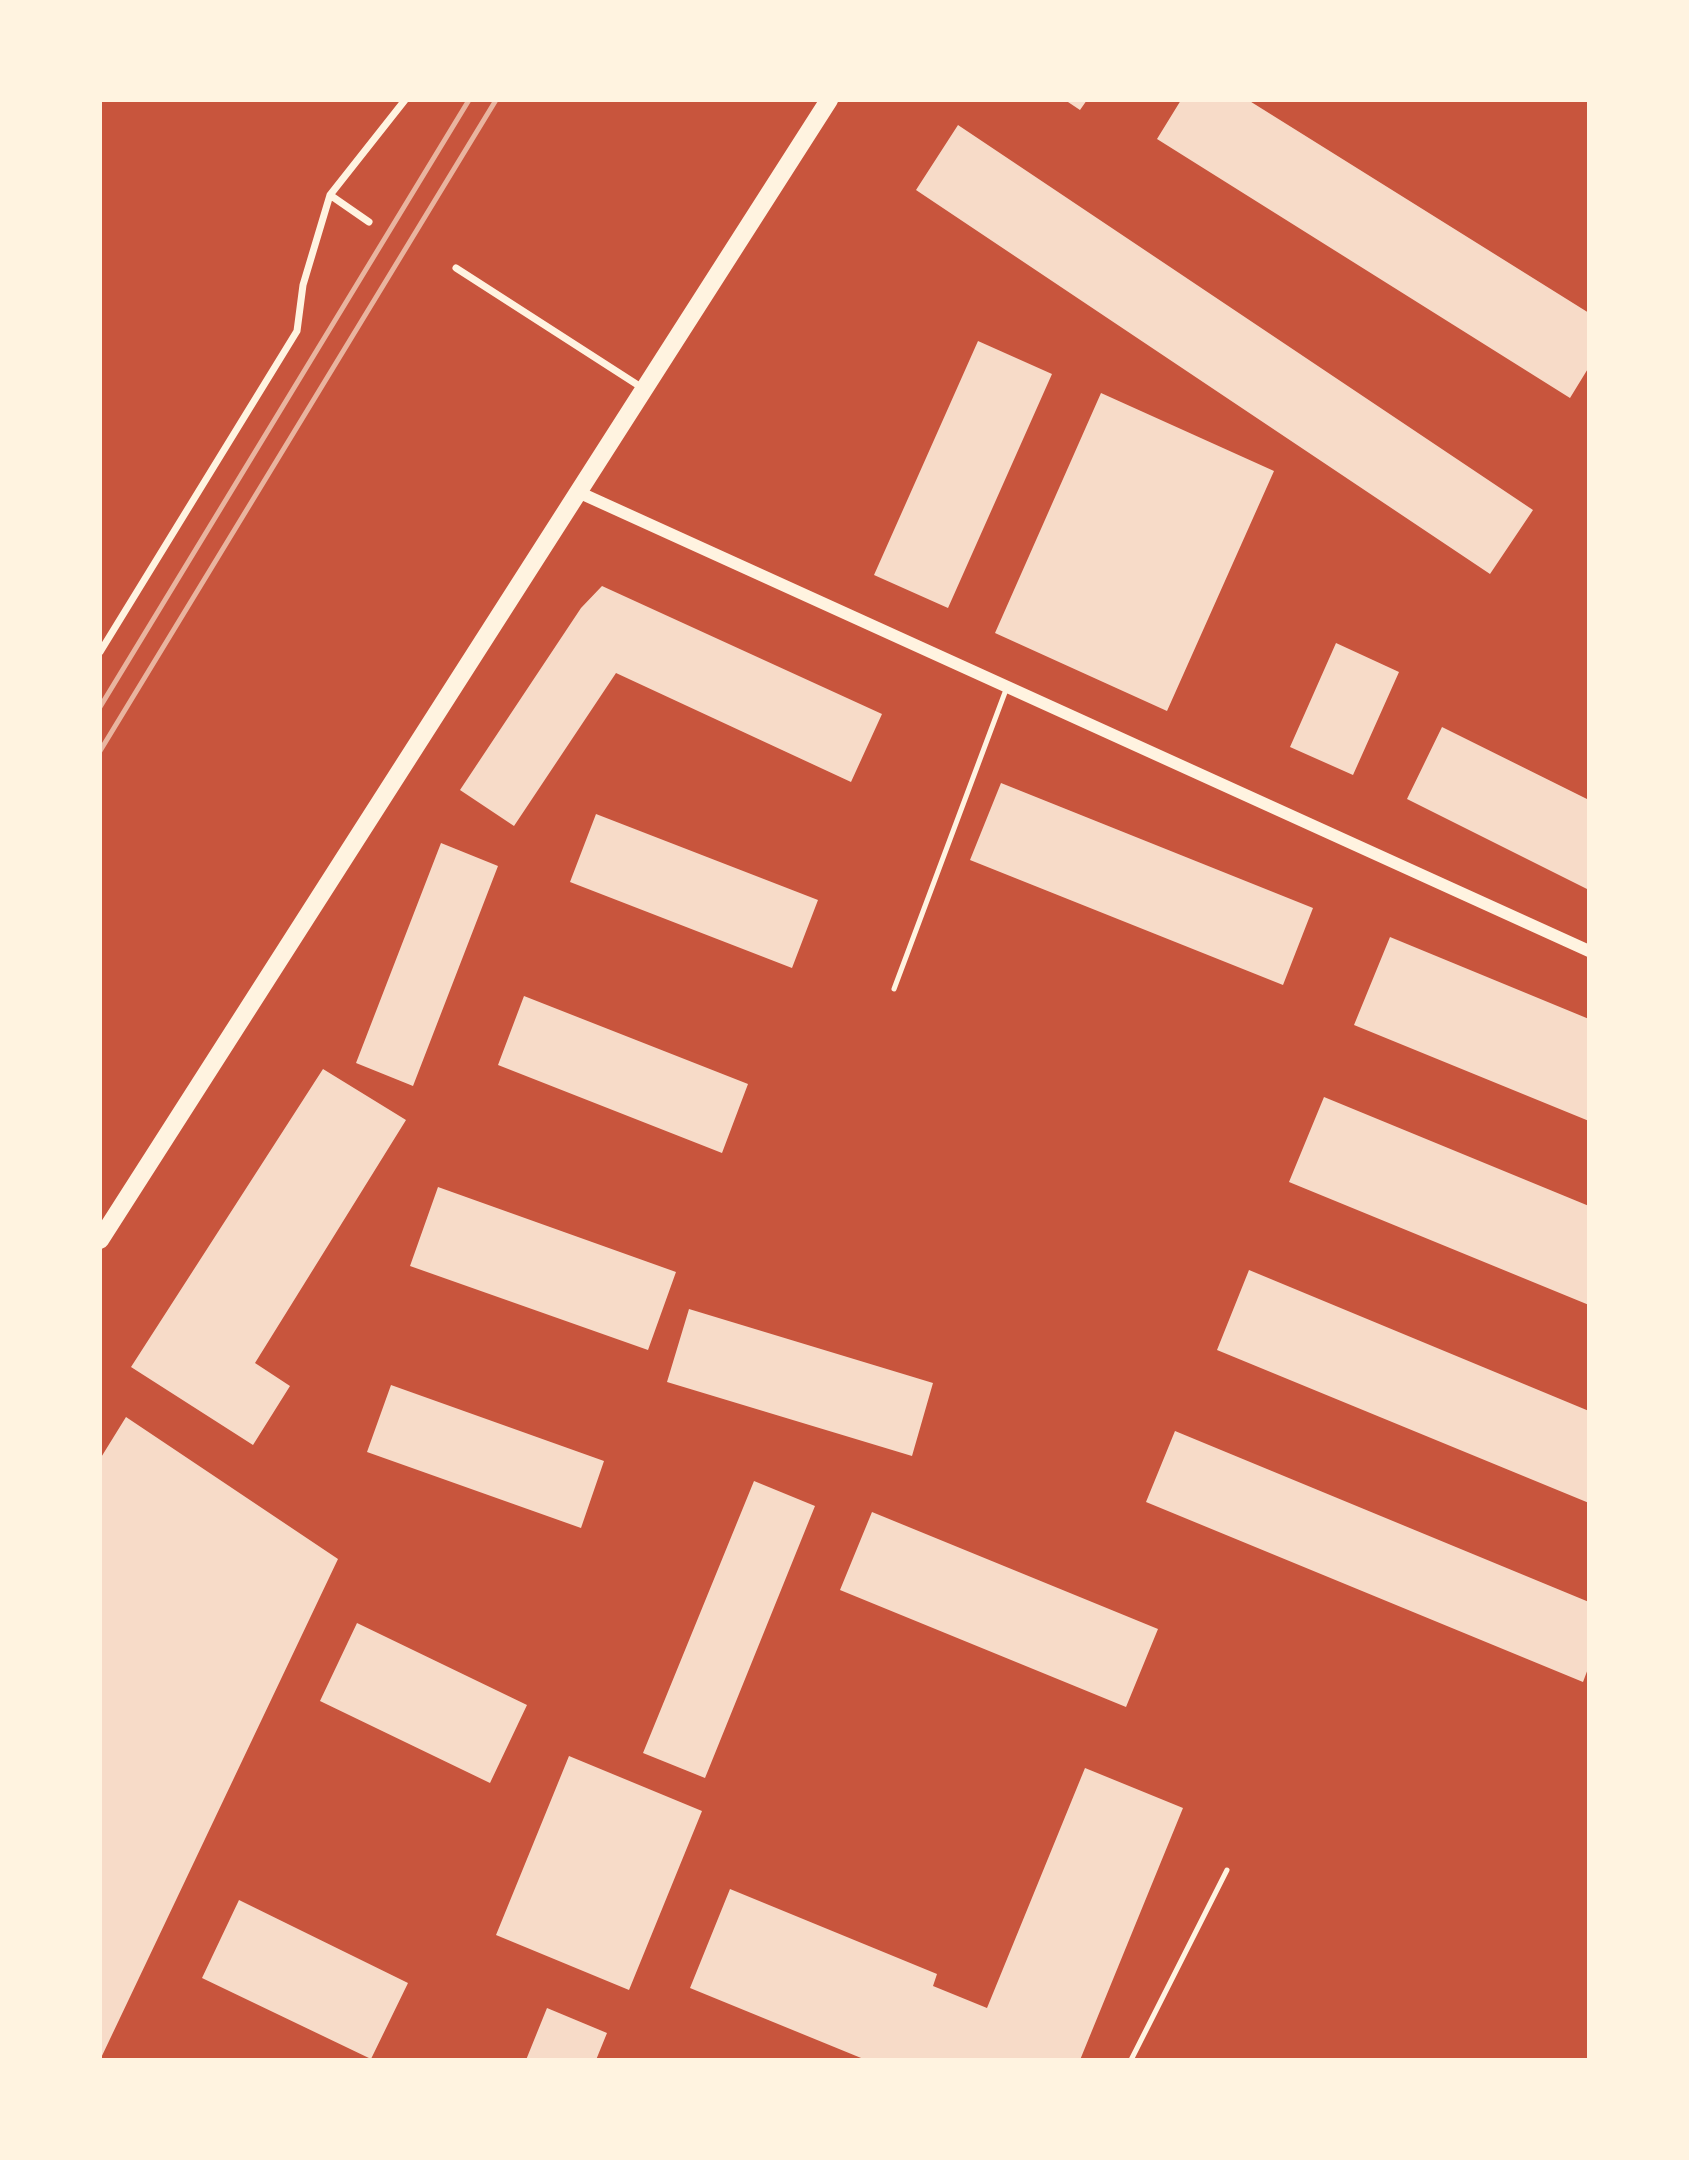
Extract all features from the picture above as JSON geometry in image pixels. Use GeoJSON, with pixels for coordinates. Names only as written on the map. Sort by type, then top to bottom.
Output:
{"type":"FeatureCollection","features":[{"type":"Feature","properties":{"kind":"main road"},"geometry":{"type":"LineString","coordinates":[[100,1240],[829,100]]}},
{"type":"Feature","properties":{"kind":"street"},"geometry":{"type":"LineString","coordinates":[[100,652],[297,331],[303,285],[330,195],[405,100]]}},
{"type":"Feature","properties":{"kind":"street"},"geometry":{"type":"LineString","coordinates":[[330,195],[369,222]]}},
{"type":"Feature","properties":{"kind":"street"},"geometry":{"type":"LineString","coordinates":[[456,268],[644,390]]}},
{"type":"Feature","properties":{"kind":"street"},"geometry":{"type":"LineString","coordinates":[[578,492],[1589,951]]}},
{"type":"Feature","properties":{"kind":"lane"},"geometry":{"type":"LineString","coordinates":[[894,989],[1007,687]]}},
{"type":"Feature","properties":{"kind":"lane"},"geometry":{"type":"LineString","coordinates":[[1131,2060],[1227,1870]]}},
{"type":"Feature","properties":{"kind":"building"},"geometry":{"type":"Polygon","coordinates":[[[1065,100],[1087,100],[1080,110],[1065,100]]]}},
{"type":"Feature","properties":{"kind":"building"},"geometry":{"type":"Polygon","coordinates":[[[1181,100],[1248,100],[1589,313],[1589,367],[1570,398],[1157,139],[1181,100]]]}},
{"type":"Feature","properties":{"kind":"building"},"geometry":{"type":"Polygon","coordinates":[[[958,125],[1533,510],[1490,574],[916,190],[958,125]]]}},
{"type":"Feature","properties":{"kind":"building"},"geometry":{"type":"Polygon","coordinates":[[[978,341],[1052,374],[948,608],[874,575],[978,341]]]}},
{"type":"Feature","properties":{"kind":"building"},"geometry":{"type":"Polygon","coordinates":[[[1101,393],[1274,471],[1167,711],[995,633],[1101,393]]]}},
{"type":"Feature","properties":{"kind":"building"},"geometry":{"type":"Polygon","coordinates":[[[602,586],[882,714],[851,782],[616,673],[514,826],[460,790],[581,608],[602,586]]]}},
{"type":"Feature","properties":{"kind":"building"},"geometry":{"type":"Polygon","coordinates":[[[1336,643],[1399,672],[1353,775],[1290,747],[1336,643]]]}},
{"type":"Feature","properties":{"kind":"building"},"geometry":{"type":"Polygon","coordinates":[[[1442,727],[1589,800],[1589,890],[1407,799],[1442,727]]]}},
{"type":"Feature","properties":{"kind":"building"},"geometry":{"type":"Polygon","coordinates":[[[1001,783],[1313,908],[1283,985],[970,860],[1001,783]]]}},
{"type":"Feature","properties":{"kind":"building"},"geometry":{"type":"Polygon","coordinates":[[[596,814],[818,900],[792,968],[570,882],[596,814]]]}},
{"type":"Feature","properties":{"kind":"building"},"geometry":{"type":"Polygon","coordinates":[[[441,843],[498,866],[413,1086],[356,1063],[441,843]]]}},
{"type":"Feature","properties":{"kind":"building"},"geometry":{"type":"Polygon","coordinates":[[[1390,937],[1589,1019],[1589,1121],[1354,1025],[1390,937]]]}},
{"type":"Feature","properties":{"kind":"building"},"geometry":{"type":"Polygon","coordinates":[[[524,996],[748,1084],[722,1153],[498,1065],[524,996]]]}},
{"type":"Feature","properties":{"kind":"building"},"geometry":{"type":"Polygon","coordinates":[[[323,1069],[406,1120],[255,1363],[290,1386],[253,1445],[131,1367],[323,1069]]]}},
{"type":"Feature","properties":{"kind":"building"},"geometry":{"type":"Polygon","coordinates":[[[1324,1097],[1589,1206],[1589,1305],[1289,1182],[1324,1097]]]}},
{"type":"Feature","properties":{"kind":"building"},"geometry":{"type":"Polygon","coordinates":[[[438,1187],[676,1272],[648,1350],[410,1266],[438,1187]]]}},
{"type":"Feature","properties":{"kind":"building"},"geometry":{"type":"Polygon","coordinates":[[[1249,1270],[1589,1411],[1589,1503],[1217,1350],[1249,1270]]]}},
{"type":"Feature","properties":{"kind":"building"},"geometry":{"type":"Polygon","coordinates":[[[689,1309],[933,1383],[912,1456],[667,1382],[689,1309]]]}},
{"type":"Feature","properties":{"kind":"building"},"geometry":{"type":"Polygon","coordinates":[[[391,1385],[604,1461],[581,1528],[367,1452],[391,1385]]]}},
{"type":"Feature","properties":{"kind":"building"},"geometry":{"type":"Polygon","coordinates":[[[126,1417],[338,1559],[100,2060],[100,1459],[126,1417]]]}},
{"type":"Feature","properties":{"kind":"building"},"geometry":{"type":"Polygon","coordinates":[[[1175,1431],[1589,1602],[1589,1666],[1583,1682],[1146,1502],[1175,1431]]]}},
{"type":"Feature","properties":{"kind":"building"},"geometry":{"type":"Polygon","coordinates":[[[754,1481],[815,1506],[705,1778],[643,1753],[754,1481]]]}},
{"type":"Feature","properties":{"kind":"building"},"geometry":{"type":"Polygon","coordinates":[[[872,1512],[1158,1629],[1126,1707],[840,1590],[872,1512]]]}},
{"type":"Feature","properties":{"kind":"building"},"geometry":{"type":"Polygon","coordinates":[[[357,1623],[527,1705],[490,1783],[320,1701],[357,1623]]]}},
{"type":"Feature","properties":{"kind":"building"},"geometry":{"type":"Polygon","coordinates":[[[569,1756],[702,1811],[629,1990],[496,1935],[569,1756]]]}},
{"type":"Feature","properties":{"kind":"building"},"geometry":{"type":"Polygon","coordinates":[[[1085,1768],[1183,1808],[1080,2060],[866,2060],[690,1988],[730,1889],[937,1974],[933,1986],[987,2008],[1085,1768]]]}},
{"type":"Feature","properties":{"kind":"building"},"geometry":{"type":"Polygon","coordinates":[[[239,1900],[408,1983],[371,2059],[202,1978],[239,1900]]]}},
{"type":"Feature","properties":{"kind":"building"},"geometry":{"type":"Polygon","coordinates":[[[547,2008],[607,2033],[596,2060],[526,2060],[547,2008]]]}},
{"type":"Feature","properties":{"kind":"railway"},"geometry":{"type":"LineString","coordinates":[[100,707],[469,100]]}},
{"type":"Feature","properties":{"kind":"railway"},"geometry":{"type":"LineString","coordinates":[[100,751],[496,100]]}}]}
